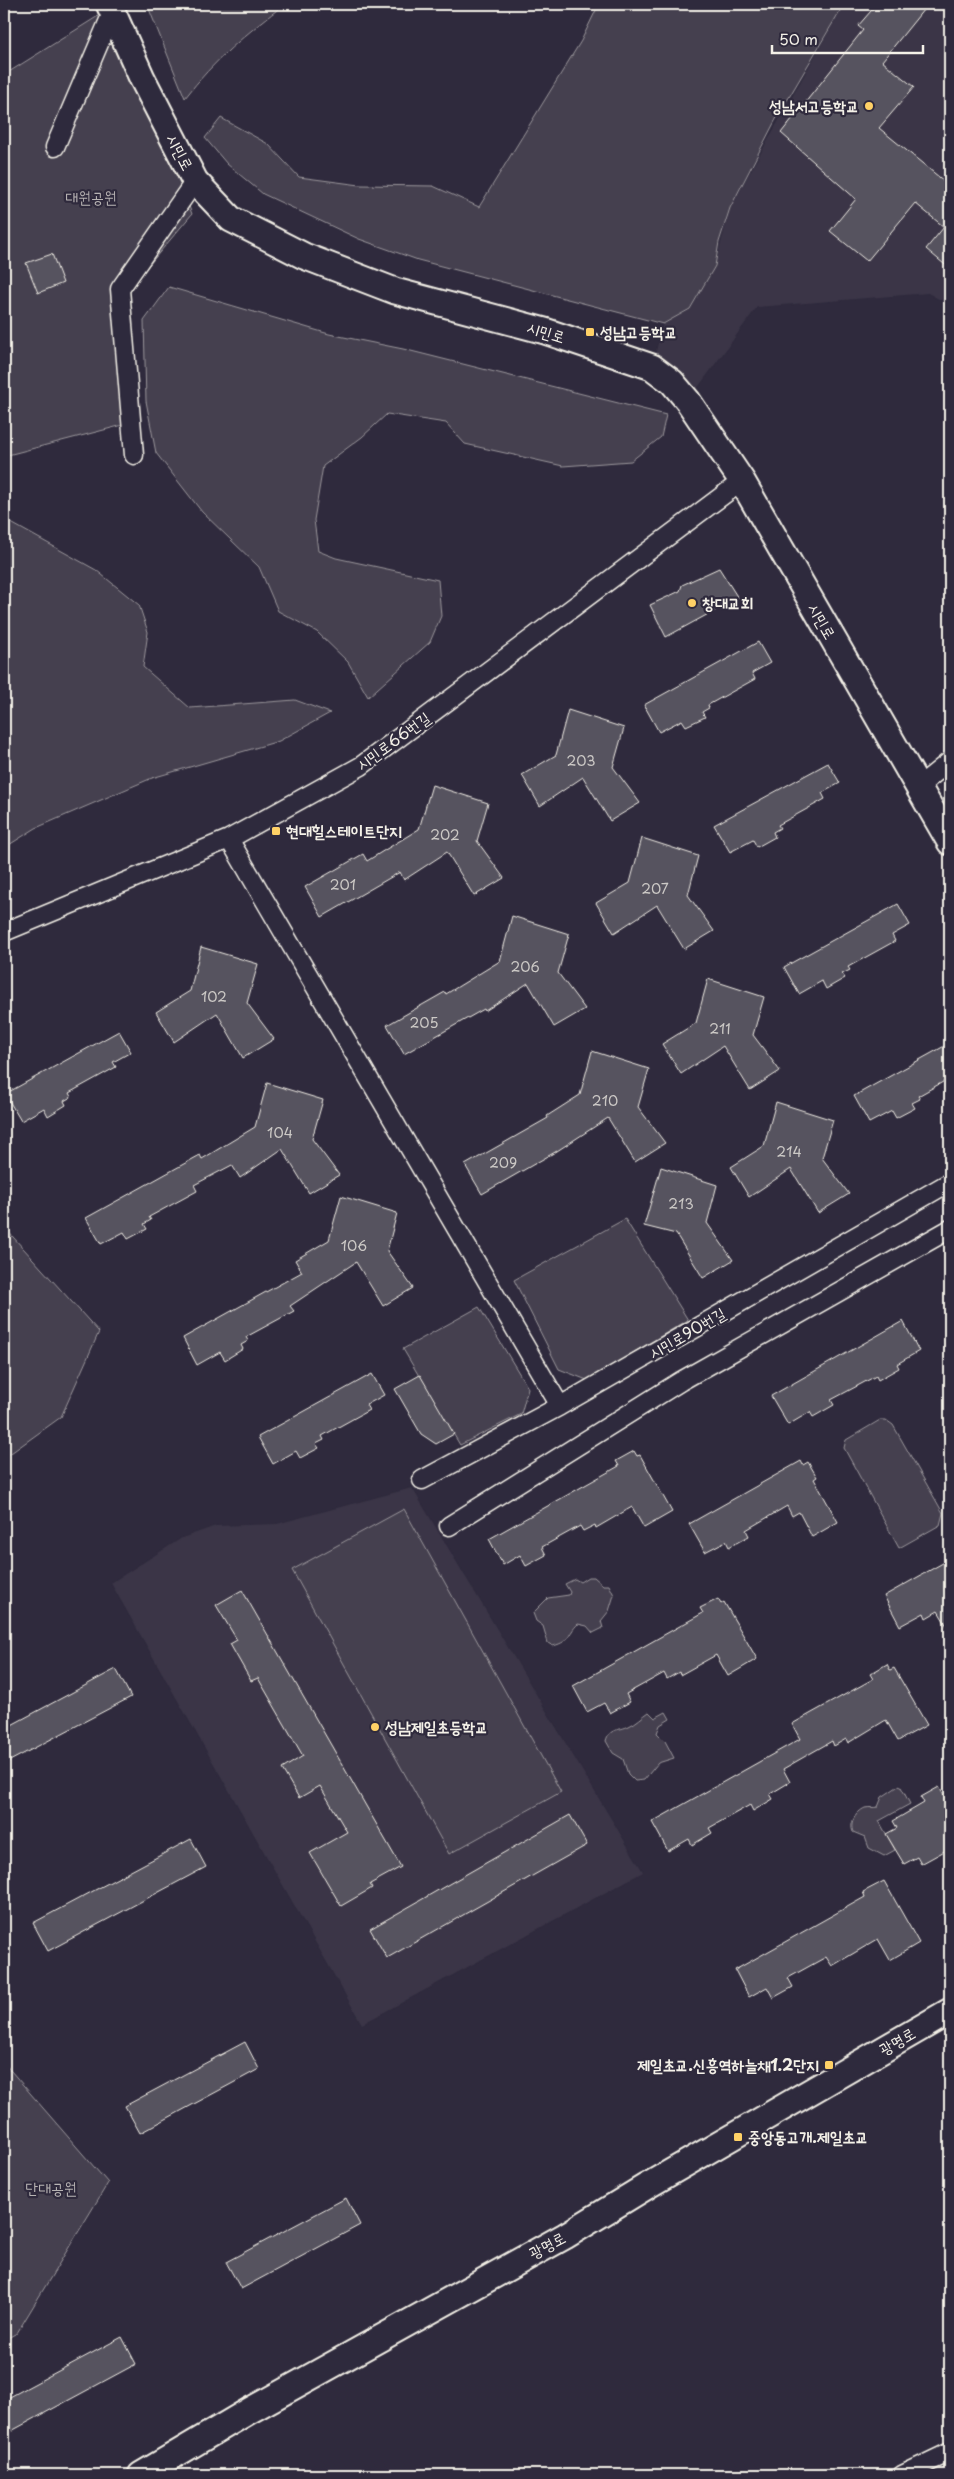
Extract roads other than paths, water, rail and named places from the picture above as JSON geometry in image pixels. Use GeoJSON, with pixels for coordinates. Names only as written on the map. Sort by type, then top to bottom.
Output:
{"type":"FeatureCollection","features":[{"type":"Feature","properties":{"kind":"main road","name":"시민로"},"geometry":{"type":"LineString","coordinates":[[111,9],[142,78],[196,181],[231,219],[304,256],[395,291],[545,330],[652,367],[672,382],[688,401],[742,481],[950,842]]}},
{"type":"Feature","properties":{"kind":"main road","name":"광명로"},"geometry":{"type":"LineString","coordinates":[[141,2475],[249,2411],[565,2236],[647,2186],[950,2011]]}},
{"type":"Feature","properties":{"kind":"street"},"geometry":{"type":"LineString","coordinates":[[55,147],[111,9]]}},
{"type":"Feature","properties":{"kind":"street"},"geometry":{"type":"LineString","coordinates":[[134,455],[120,289],[196,181]]}},
{"type":"Feature","properties":{"kind":"street","name":"시민로66번길"},"geometry":{"type":"LineString","coordinates":[[4,932],[229,839],[361,766],[742,481]]}},
{"type":"Feature","properties":{"kind":"street"},"geometry":{"type":"LineString","coordinates":[[918,787],[950,761]]}},
{"type":"Feature","properties":{"kind":"street"},"geometry":{"type":"LineString","coordinates":[[229,839],[560,1406]]}},
{"type":"Feature","properties":{"kind":"street","name":"시민로90번길"},"geometry":{"type":"LineString","coordinates":[[422,1480],[560,1406],[950,1182]]}},
{"type":"Feature","properties":{"kind":"street"},"geometry":{"type":"LineString","coordinates":[[449,1526],[681,1381],[950,1229]]}},
{"type":"Feature","properties":{"kind":"street"},"geometry":{"type":"LineString","coordinates":[[902,2475],[950,2452]]}},
{"type":"Feature","properties":{"kind":"place","name":"성남서고등학교"},"geometry":{"type":"Point","coordinates":[869,106]}},
{"type":"Feature","properties":{"kind":"place","name":"성남고등학교"},"geometry":{"type":"Point","coordinates":[590,332]}},
{"type":"Feature","properties":{"kind":"place","name":"창대교회"},"geometry":{"type":"Point","coordinates":[692,603]}},
{"type":"Feature","properties":{"kind":"place","name":"현대힐스테이트단지"},"geometry":{"type":"Point","coordinates":[276,831]}},
{"type":"Feature","properties":{"kind":"place","name":"성남제일초등학교"},"geometry":{"type":"Point","coordinates":[375,1727]}},
{"type":"Feature","properties":{"kind":"place","name":"제일초교.신흥역하늘채1.2단지"},"geometry":{"type":"Point","coordinates":[829,2065]}},
{"type":"Feature","properties":{"kind":"place","name":"중앙동고개.제일초교"},"geometry":{"type":"Point","coordinates":[738,2137]}},
{"type":"Feature","properties":{"kind":"park label","name":"대원공원"},"geometry":{"type":"Point","coordinates":[91,197]}},
{"type":"Feature","properties":{"kind":"park label","name":"단대공원"},"geometry":{"type":"Point","coordinates":[51,2188]}}]}
